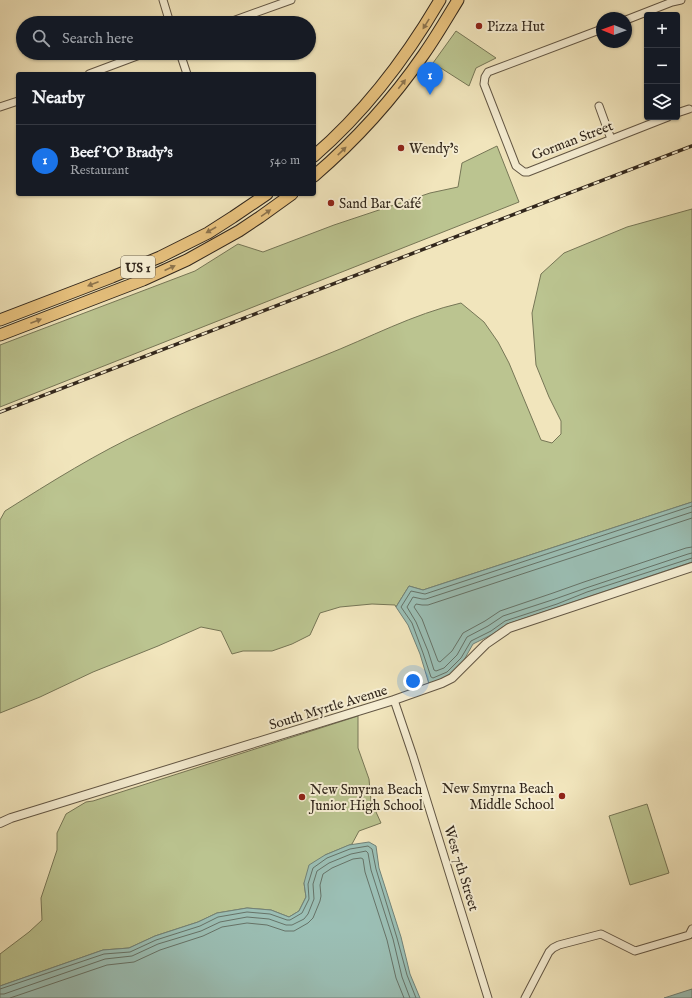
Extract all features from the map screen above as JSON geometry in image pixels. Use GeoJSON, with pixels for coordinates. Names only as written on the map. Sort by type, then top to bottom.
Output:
{"type":"FeatureCollection","features":[{"type":"Feature","properties":{"kind":"main road"},"geometry":{"type":"LineString","coordinates":[[316,154],[346,125],[380,88],[410,48],[440,0]]}},
{"type":"Feature","properties":{"kind":"main road"},"geometry":{"type":"LineString","coordinates":[[316,174],[358,135],[392,97],[423,55],[458,0]]}},
{"type":"Feature","properties":{"kind":"main road","name":"US 1"},"geometry":{"type":"LineString","coordinates":[[0,320],[154,260],[208,233],[264,196]]}},
{"type":"Feature","properties":{"kind":"main road","name":"US 1"},"geometry":{"type":"LineString","coordinates":[[0,335],[143,280],[187,260],[240,230],[289,196]]}},
{"type":"Feature","properties":{"kind":"street"},"geometry":{"type":"LineString","coordinates":[[163,0],[168,16]]}},
{"type":"Feature","properties":{"kind":"street"},"geometry":{"type":"LineString","coordinates":[[246,16],[291,0]]}},
{"type":"Feature","properties":{"kind":"street"},"geometry":{"type":"LineString","coordinates":[[632,18],[680,0]]}},
{"type":"Feature","properties":{"kind":"street","name":"Gorman Street"},"geometry":{"type":"LineString","coordinates":[[596,31],[488,72],[485,77],[484,84],[516,166],[524,172],[528,172],[660,120]]}},
{"type":"Feature","properties":{"kind":"street"},"geometry":{"type":"LineString","coordinates":[[94,72],[126,60]]}},
{"type":"Feature","properties":{"kind":"street"},"geometry":{"type":"LineString","coordinates":[[182,60],[186,72]]}},
{"type":"Feature","properties":{"kind":"street"},"geometry":{"type":"LineString","coordinates":[[380,88],[392,97]]}},
{"type":"Feature","properties":{"kind":"street"},"geometry":{"type":"LineString","coordinates":[[0,107],[16,102]]}},
{"type":"Feature","properties":{"kind":"street"},"geometry":{"type":"LineString","coordinates":[[599,106],[611,139]]}},
{"type":"Feature","properties":{"kind":"street"},"geometry":{"type":"LineString","coordinates":[[680,112],[689,109]]}},
{"type":"Feature","properties":{"kind":"street"},"geometry":{"type":"LineString","coordinates":[[346,125],[358,135]]}},
{"type":"Feature","properties":{"kind":"street"},"geometry":{"type":"LineString","coordinates":[[234,217],[240,230]]}},
{"type":"Feature","properties":{"kind":"street"},"geometry":{"type":"LineString","coordinates":[[112,277],[117,290]]}},
{"type":"Feature","properties":{"kind":"street","name":"South Myrtle Avenue"},"geometry":{"type":"LineString","coordinates":[[0,823],[11,818],[394,700],[442,683],[452,678],[486,644],[509,628],[692,567]]}},
{"type":"Feature","properties":{"kind":"street","name":"West 7th Street"},"geometry":{"type":"LineString","coordinates":[[394,700],[416,763],[488,998]]}},
{"type":"Feature","properties":{"kind":"street"},"geometry":{"type":"LineString","coordinates":[[525,998],[549,952],[559,944],[601,934],[634,951],[689,935],[692,929]]}},
{"type":"Feature","properties":{"kind":"green space"},"geometry":{"type":"Polygon","coordinates":[[[456,31],[496,58],[476,68],[469,86],[433,63],[456,31]]]}},
{"type":"Feature","properties":{"kind":"green space"},"geometry":{"type":"Polygon","coordinates":[[[497,146],[519,202],[0,407],[0,345],[195,271],[238,244],[263,252],[334,225],[430,193],[458,187],[462,163],[497,146]]]}},
{"type":"Feature","properties":{"kind":"green space"},"geometry":{"type":"Polygon","coordinates":[[[692,209],[692,502],[423,590],[409,586],[396,607],[395,605],[372,604],[340,607],[320,613],[310,635],[292,644],[272,651],[243,651],[232,654],[221,631],[201,627],[0,713],[0,520],[5,511],[92,458],[169,420],[408,320],[461,303],[484,322],[498,342],[509,363],[541,440],[552,443],[561,434],[561,421],[536,365],[532,313],[541,274],[564,253],[627,227],[692,209]]]}},
{"type":"Feature","properties":{"kind":"green space"},"geometry":{"type":"Polygon","coordinates":[[[358,716],[358,748],[369,779],[371,801],[381,823],[359,831],[352,844],[325,855],[304,883],[306,897],[299,911],[289,917],[271,910],[247,908],[217,913],[198,922],[155,936],[129,948],[103,950],[0,986],[0,954],[42,920],[41,898],[57,850],[57,833],[66,814],[86,802],[358,716]]]}},
{"type":"Feature","properties":{"kind":"green space"},"geometry":{"type":"Polygon","coordinates":[[[647,804],[669,873],[630,885],[609,816],[647,804]]]}},
{"type":"Feature","properties":{"kind":"water"},"geometry":{"type":"Polygon","coordinates":[[[692,502],[692,562],[507,624],[493,634],[473,644],[464,660],[449,675],[429,684],[420,654],[408,625],[396,607],[409,586],[423,590],[692,502]]]}},
{"type":"Feature","properties":{"kind":"water"},"geometry":{"type":"Polygon","coordinates":[[[369,842],[376,846],[379,868],[401,937],[410,974],[420,998],[0,998],[0,986],[103,950],[129,948],[155,936],[198,922],[217,913],[247,908],[271,910],[289,917],[299,911],[306,897],[304,883],[309,865],[325,855],[349,845],[369,842]]]}},
{"type":"Feature","properties":{"kind":"water"},"geometry":{"type":"Polygon","coordinates":[[[692,989],[692,998],[664,998],[692,989]]]}},
{"type":"Feature","properties":{"kind":"railway"},"geometry":{"type":"LineString","coordinates":[[0,412],[692,146]]}},
{"type":"Feature","properties":{"kind":"place","name":"Pizza Hut"},"geometry":{"type":"Point","coordinates":[479,26]}},
{"type":"Feature","properties":{"kind":"place","name":"Beef 'O' Brady's"},"geometry":{"type":"Point","coordinates":[430,95]}},
{"type":"Feature","properties":{"kind":"place","name":"Wendy's"},"geometry":{"type":"Point","coordinates":[401,148]}},
{"type":"Feature","properties":{"kind":"place","name":"Sand Bar Café"},"geometry":{"type":"Point","coordinates":[331,203]}},
{"type":"Feature","properties":{"kind":"place","name":"New Smyrna Beach Middle School"},"geometry":{"type":"Point","coordinates":[562,796]}},
{"type":"Feature","properties":{"kind":"place","name":"New Smyrna Beach Junior High School"},"geometry":{"type":"Point","coordinates":[302,797]}}]}
